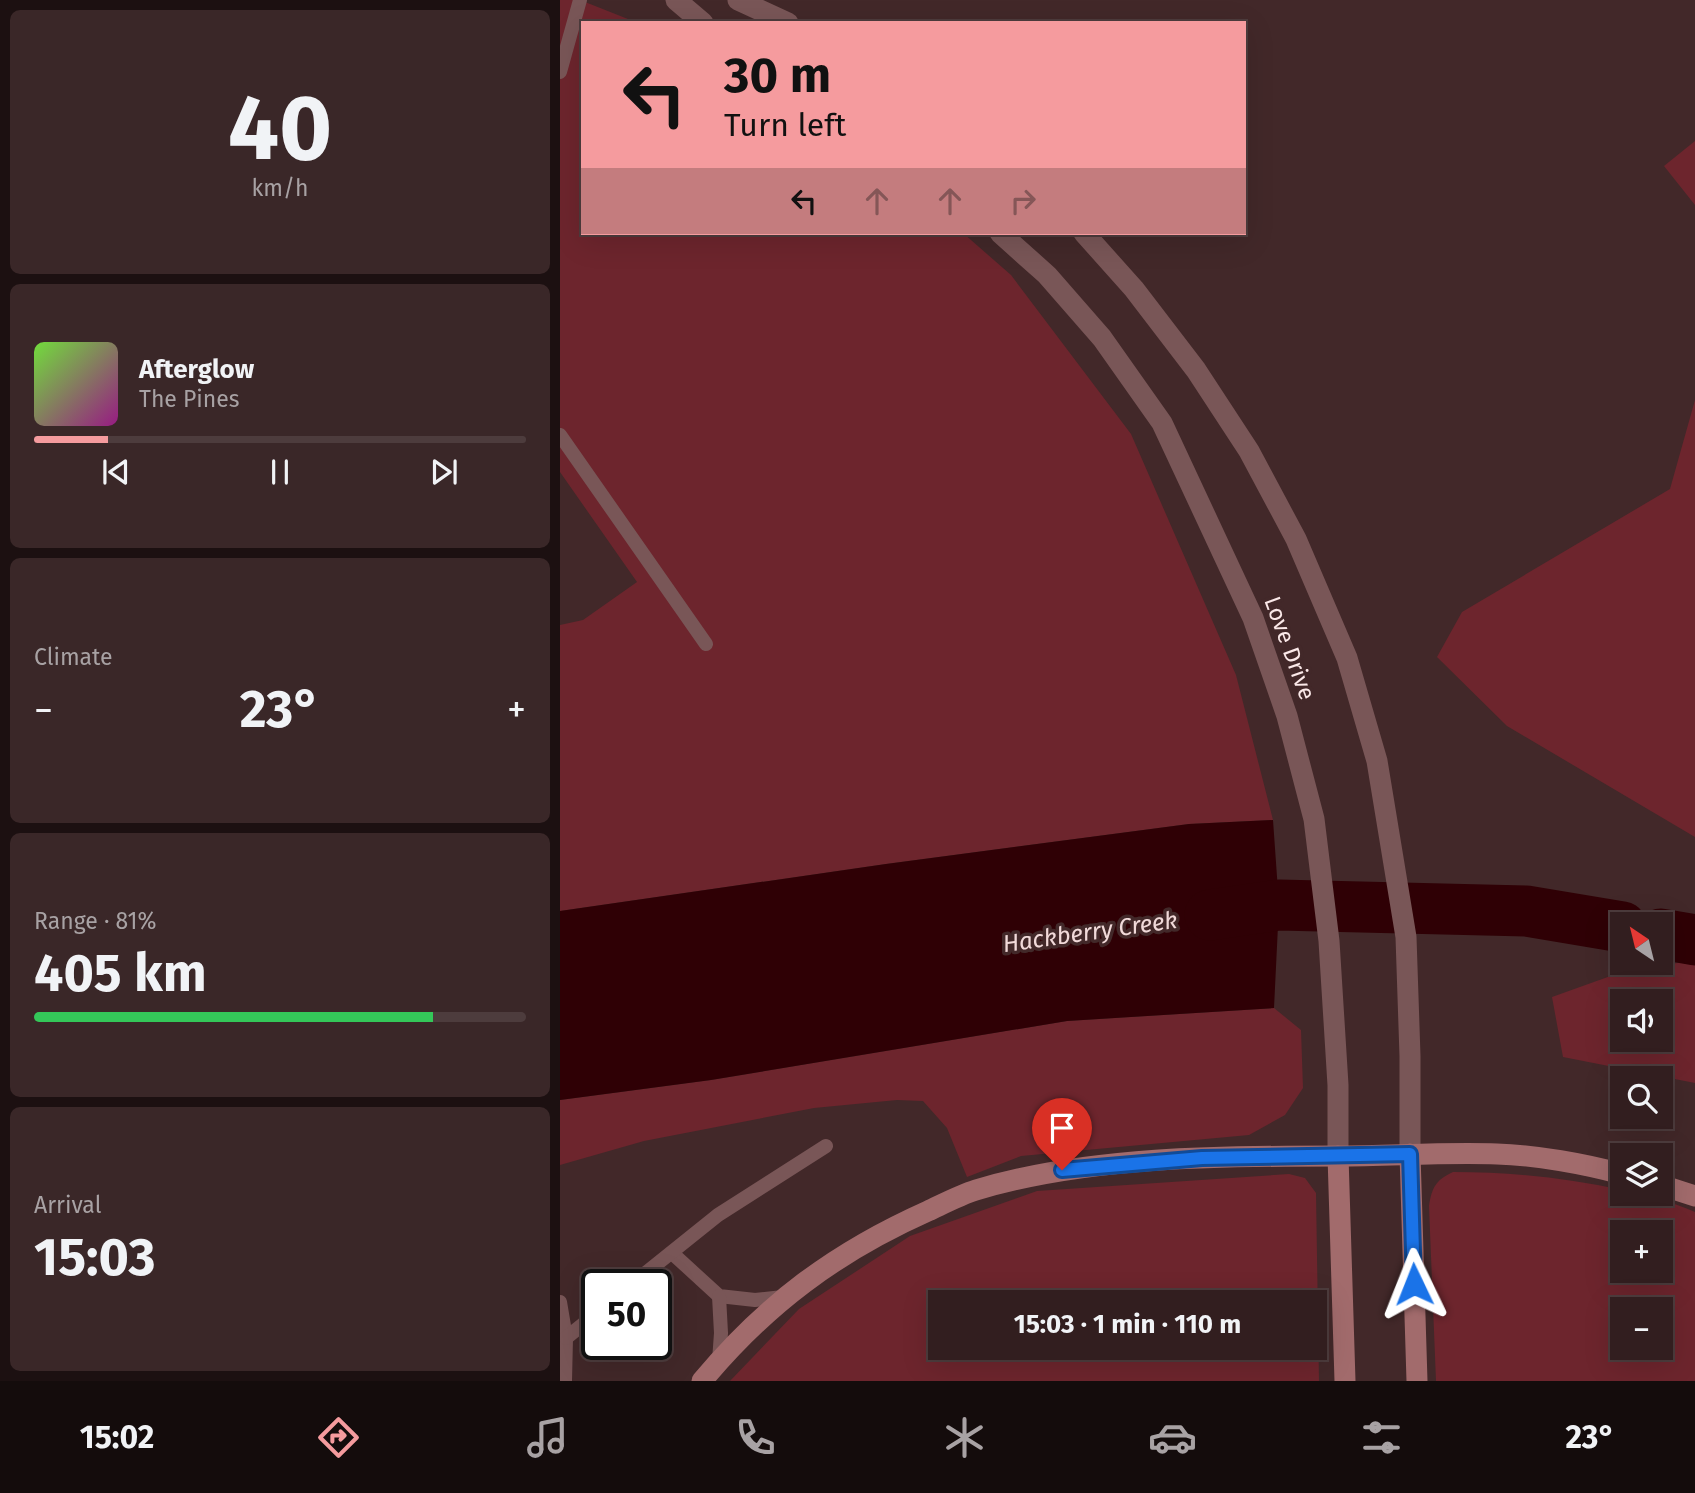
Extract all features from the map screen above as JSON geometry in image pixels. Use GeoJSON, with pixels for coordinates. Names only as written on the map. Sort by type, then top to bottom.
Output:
{"type":"FeatureCollection","features":[{"type":"Feature","properties":{"kind":"main road"},"geometry":{"type":"LineString","coordinates":[[1410,1154],[1417,1381]]}},
{"type":"Feature","properties":{"kind":"main road"},"geometry":{"type":"LineString","coordinates":[[702,1381],[745,1332],[783,1297],[831,1263],[895,1226],[974,1190],[1062,1170],[1271,1155],[1500,1154],[1610,1171]]}},
{"type":"Feature","properties":{"kind":"main road"},"geometry":{"type":"LineString","coordinates":[[1338,1156],[1346,1381]]}},
{"type":"Feature","properties":{"kind":"main road"},"geometry":{"type":"LineString","coordinates":[[1673,1189],[1695,1196]]}},
{"type":"Feature","properties":{"kind":"street"},"geometry":{"type":"LineString","coordinates":[[676,0],[701,21]]}},
{"type":"Feature","properties":{"kind":"street"},"geometry":{"type":"LineString","coordinates":[[738,0],[784,21]]}},
{"type":"Feature","properties":{"kind":"street","name":"Love Drive"},"geometry":{"type":"LineString","coordinates":[[1002,235],[1047,275],[1102,338],[1162,423],[1253,618],[1287,716],[1314,819],[1329,941],[1338,1156]]}},
{"type":"Feature","properties":{"kind":"street","name":"Love Drive"},"geometry":{"type":"LineString","coordinates":[[1086,235],[1134,289],[1196,370],[1249,451],[1296,539],[1348,658],[1377,761],[1406,937],[1410,1154]]}},
{"type":"Feature","properties":{"kind":"lane"},"geometry":{"type":"LineString","coordinates":[[560,72],[580,0]]}},
{"type":"Feature","properties":{"kind":"lane"},"geometry":{"type":"LineString","coordinates":[[560,435],[706,644]]}},
{"type":"Feature","properties":{"kind":"lane"},"geometry":{"type":"LineString","coordinates":[[651,1269],[718,1215],[826,1146]]}},
{"type":"Feature","properties":{"kind":"lane"},"geometry":{"type":"LineString","coordinates":[[672,1253],[719,1296],[755,1300],[783,1297]]}},
{"type":"Feature","properties":{"kind":"lane"},"geometry":{"type":"LineString","coordinates":[[719,1296],[719,1362]]}},
{"type":"Feature","properties":{"kind":"lane"},"geometry":{"type":"LineString","coordinates":[[560,1302],[566,1338],[565,1381]]}},
{"type":"Feature","properties":{"kind":"lane"},"geometry":{"type":"LineString","coordinates":[[566,1338],[581,1326]]}},
{"type":"Feature","properties":{"kind":"shaded area"},"geometry":{"type":"Polygon","coordinates":[[[560,0],[580,0],[633,21],[581,21],[581,235],[965,235],[1011,275],[1131,434],[1236,675],[1273,820],[1189,824],[560,911],[560,625],[583,620],[637,582],[560,472],[560,0]]]}},
{"type":"Feature","properties":{"kind":"shaded area"},"geometry":{"type":"Polygon","coordinates":[[[1695,141],[1695,205],[1664,166],[1695,141]]]}},
{"type":"Feature","properties":{"kind":"shaded area"},"geometry":{"type":"Polygon","coordinates":[[[1695,400],[1695,837],[1507,726],[1437,657],[1462,612],[1670,489],[1695,400]]]}},
{"type":"Feature","properties":{"kind":"shaded area"},"geometry":{"type":"Polygon","coordinates":[[[1695,960],[1695,1083],[1673,1079],[1673,1066],[1610,1066],[1563,1057],[1552,997],[1613,975],[1673,975],[1673,964],[1695,960]]]}},
{"type":"Feature","properties":{"kind":"shaded area"},"geometry":{"type":"Polygon","coordinates":[[[1274,1008],[1301,1030],[1303,1088],[1285,1115],[1249,1135],[1021,1156],[967,1177],[947,1128],[923,1101],[897,1100],[814,1108],[644,1141],[560,1165],[560,1100],[711,1080],[1067,1021],[1274,1008]]]}},
{"type":"Feature","properties":{"kind":"shaded area"},"geometry":{"type":"Polygon","coordinates":[[[1453,1172],[1538,1176],[1610,1188],[1610,1206],[1673,1206],[1673,1204],[1695,1212],[1695,1381],[1436,1381],[1429,1206],[1439,1181],[1453,1172]]]}},
{"type":"Feature","properties":{"kind":"shaded area"},"geometry":{"type":"Polygon","coordinates":[[[1289,1174],[1305,1178],[1316,1193],[1318,1290],[928,1290],[928,1360],[1319,1360],[1319,1381],[730,1381],[799,1309],[910,1236],[1037,1191],[1289,1174]]]}},
{"type":"Feature","properties":{"kind":"water"},"geometry":{"type":"Polygon","coordinates":[[[1273,820],[1279,905],[1274,1008],[1067,1021],[711,1080],[560,1100],[560,911],[1189,824],[1273,820]]]}},
{"type":"Feature","properties":{"kind":"waterway","name":"Hackberry Creek"},"geometry":{"type":"LineString","coordinates":[[1210,915],[1279,905],[1526,911],[1610,925]]}},
{"type":"Feature","properties":{"kind":"waterway","name":"Hackberry Creek"},"geometry":{"type":"LineString","coordinates":[[1673,936],[1695,940]]}},
{"type":"Feature","properties":{"kind":"route"},"geometry":{"type":"LineString","coordinates":[[1062,1170],[1202,1158],[1410,1154],[1414,1284]]}}]}
